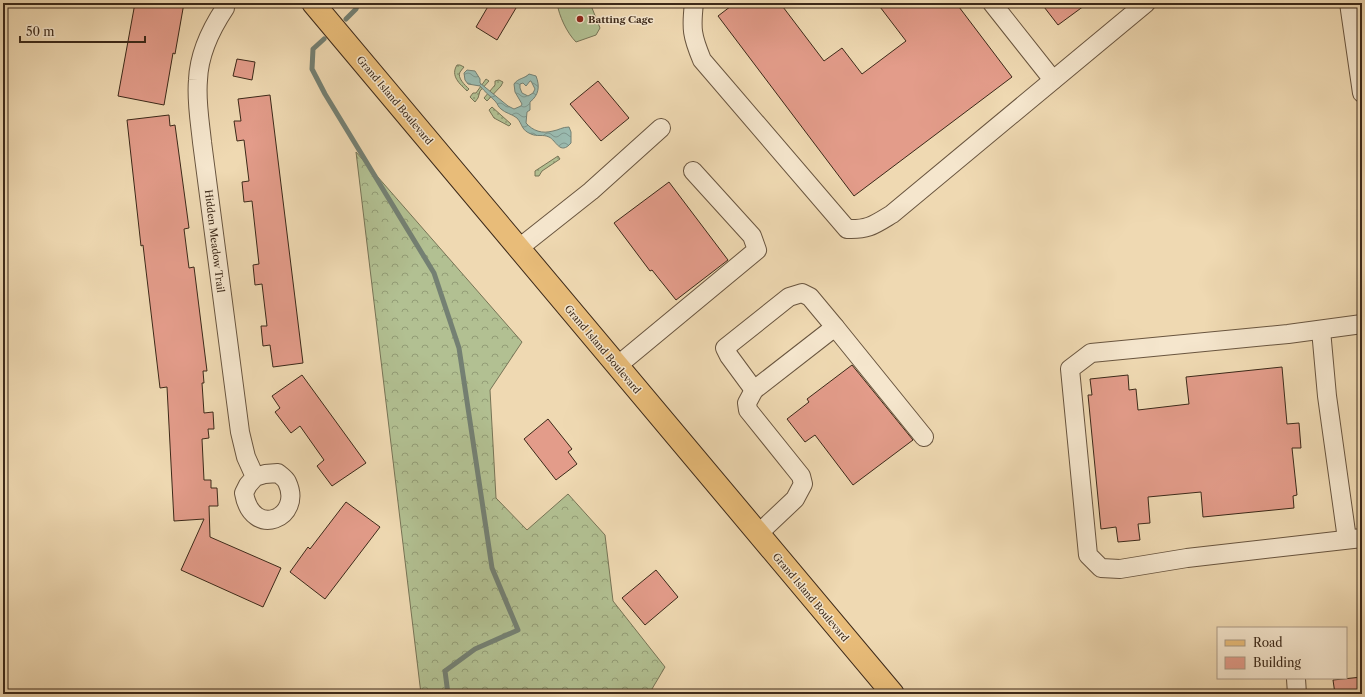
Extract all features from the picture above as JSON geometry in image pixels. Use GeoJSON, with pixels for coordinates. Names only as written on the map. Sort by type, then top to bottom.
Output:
{"type":"FeatureCollection","features":[{"type":"Feature","properties":{"kind":"main road","name":"Grand Island Boulevard"},"geometry":{"type":"LineString","coordinates":[[313,3],[893,694]]}},
{"type":"Feature","properties":{"kind":"street"},"geometry":{"type":"LineString","coordinates":[[694,3],[692,23],[694,40],[702,60],[847,229],[860,230],[870,227],[892,214],[1146,3]]}},
{"type":"Feature","properties":{"kind":"street"},"geometry":{"type":"LineString","coordinates":[[992,3],[1053,80]]}},
{"type":"Feature","properties":{"kind":"street","name":"Hidden Meadow Trail"},"geometry":{"type":"LineString","coordinates":[[230,5],[213,27],[202,57],[198,79],[197,98],[240,432],[246,457],[255,478]]}},
{"type":"Feature","properties":{"kind":"street"},"geometry":{"type":"LineString","coordinates":[[1354,12],[1362,93]]}},
{"type":"Feature","properties":{"kind":"street"},"geometry":{"type":"LineString","coordinates":[[519,248],[591,191],[661,128]]}},
{"type":"Feature","properties":{"kind":"street"},"geometry":{"type":"LineString","coordinates":[[617,366],[757,250],[752,236],[693,171]]}},
{"type":"Feature","properties":{"kind":"street"},"geometry":{"type":"LineString","coordinates":[[754,390],[729,356],[726,348],[789,297],[802,293],[810,297],[924,437]]}},
{"type":"Feature","properties":{"kind":"street"},"geometry":{"type":"LineString","coordinates":[[1321,330],[1327,396],[1355,538],[1188,558],[1120,568],[1101,568],[1088,555],[1070,369],[1091,353],[1288,334],[1362,324]]}},
{"type":"Feature","properties":{"kind":"street"},"geometry":{"type":"LineString","coordinates":[[758,534],[795,499],[803,484],[801,476],[748,410],[747,403],[754,390],[835,327]]}},
{"type":"Feature","properties":{"kind":"green space","name":"Batting Cage"},"geometry":{"type":"Polygon","coordinates":[[[557,3],[590,3],[600,28],[596,35],[576,42],[564,24],[557,3]]]}},
{"type":"Feature","properties":{"kind":"green space"},"geometry":{"type":"Polygon","coordinates":[[[457,65],[464,67],[459,74],[462,81],[469,89],[467,91],[459,83],[455,76],[455,69],[457,65]]]}},
{"type":"Feature","properties":{"kind":"green space"},"geometry":{"type":"Polygon","coordinates":[[[486,79],[489,81],[480,91],[475,102],[470,97],[473,93],[476,93],[486,79]]]}},
{"type":"Feature","properties":{"kind":"green space"},"geometry":{"type":"Polygon","coordinates":[[[499,80],[503,82],[501,86],[487,101],[484,98],[495,85],[495,81],[499,80]]]}},
{"type":"Feature","properties":{"kind":"green space"},"geometry":{"type":"Polygon","coordinates":[[[492,107],[511,124],[509,126],[494,118],[489,110],[492,107]]]}},
{"type":"Feature","properties":{"kind":"green space"},"geometry":{"type":"Polygon","coordinates":[[[356,152],[522,342],[490,390],[496,498],[527,530],[568,494],[605,535],[613,601],[665,667],[649,694],[421,694],[356,152]]]}},
{"type":"Feature","properties":{"kind":"green space"},"geometry":{"type":"Polygon","coordinates":[[[558,156],[560,159],[542,171],[539,176],[535,176],[535,171],[558,156]]]}},
{"type":"Feature","properties":{"kind":"water"},"geometry":{"type":"Polygon","coordinates":[[[467,70],[475,71],[480,79],[480,83],[508,106],[514,109],[522,104],[515,92],[514,84],[529,74],[536,76],[538,90],[530,102],[530,110],[527,112],[526,123],[535,130],[541,132],[555,131],[564,127],[569,127],[571,132],[571,143],[567,147],[561,148],[549,137],[533,135],[528,132],[524,129],[517,118],[504,112],[480,86],[468,84],[465,80],[464,73],[467,70]],[[531,81],[526,86],[523,83],[520,84],[522,93],[528,96],[533,93],[535,89],[531,81]]]}},
{"type":"Feature","properties":{"kind":"building"},"geometry":{"type":"Polygon","coordinates":[[[135,3],[184,3],[164,105],[118,96],[135,3]]]}},
{"type":"Feature","properties":{"kind":"building"},"geometry":{"type":"Polygon","coordinates":[[[490,3],[519,3],[497,40],[476,27],[490,3]]]}},
{"type":"Feature","properties":{"kind":"building"},"geometry":{"type":"Polygon","coordinates":[[[735,3],[780,3],[824,61],[842,48],[862,74],[906,41],[877,3],[956,3],[1012,77],[854,196],[718,16],[735,3]]]}},
{"type":"Feature","properties":{"kind":"building"},"geometry":{"type":"Polygon","coordinates":[[[1041,3],[1088,3],[1058,25],[1041,3]]]}},
{"type":"Feature","properties":{"kind":"building"},"geometry":{"type":"Polygon","coordinates":[[[237,59],[255,62],[252,80],[233,76],[237,59]]]}},
{"type":"Feature","properties":{"kind":"building"},"geometry":{"type":"Polygon","coordinates":[[[598,81],[629,118],[601,141],[570,104],[598,81]]]}},
{"type":"Feature","properties":{"kind":"building"},"geometry":{"type":"Polygon","coordinates":[[[270,95],[303,363],[273,367],[270,345],[263,346],[261,326],[267,326],[262,284],[255,285],[253,265],[259,264],[252,201],[244,202],[242,182],[249,181],[244,140],[237,141],[234,121],[241,121],[238,99],[270,95]]]}},
{"type":"Feature","properties":{"kind":"building"},"geometry":{"type":"Polygon","coordinates":[[[169,115],[170,126],[175,125],[189,228],[184,229],[189,268],[194,267],[207,371],[203,371],[204,383],[202,383],[204,413],[213,412],[214,429],[208,429],[209,438],[202,439],[204,480],[211,480],[211,488],[217,488],[218,506],[209,506],[210,537],[281,568],[263,607],[181,570],[204,519],[174,521],[167,387],[160,388],[143,245],[141,246],[127,120],[169,115]]]}},
{"type":"Feature","properties":{"kind":"building"},"geometry":{"type":"Polygon","coordinates":[[[669,182],[728,260],[676,300],[652,270],[650,271],[614,223],[669,182]]]}},
{"type":"Feature","properties":{"kind":"building"},"geometry":{"type":"Polygon","coordinates":[[[852,365],[913,440],[853,485],[815,435],[805,442],[787,419],[809,402],[807,399],[852,365]]]}},
{"type":"Feature","properties":{"kind":"building"},"geometry":{"type":"Polygon","coordinates":[[[1282,367],[1287,424],[1299,423],[1301,448],[1292,448],[1297,495],[1293,496],[1294,508],[1203,517],[1201,492],[1148,497],[1150,523],[1138,524],[1140,540],[1118,542],[1116,527],[1101,529],[1088,395],[1092,395],[1090,379],[1128,375],[1129,390],[1136,389],[1138,410],[1189,404],[1186,377],[1282,367]]]}},
{"type":"Feature","properties":{"kind":"building"},"geometry":{"type":"Polygon","coordinates":[[[302,375],[366,463],[332,486],[317,466],[324,460],[300,426],[291,433],[275,412],[280,408],[272,396],[302,375]]]}},
{"type":"Feature","properties":{"kind":"building"},"geometry":{"type":"Polygon","coordinates":[[[548,419],[572,449],[568,452],[577,464],[556,480],[524,439],[548,419]]]}},
{"type":"Feature","properties":{"kind":"building"},"geometry":{"type":"Polygon","coordinates":[[[346,502],[380,527],[325,599],[290,572],[308,547],[310,549],[346,502]]]}},
{"type":"Feature","properties":{"kind":"building"},"geometry":{"type":"Polygon","coordinates":[[[656,570],[678,597],[645,625],[622,598],[656,570]]]}},
{"type":"Feature","properties":{"kind":"building"},"geometry":{"type":"Polygon","coordinates":[[[1362,677],[1362,694],[1335,694],[1333,680],[1362,677]]]}},
{"type":"Feature","properties":{"kind":"waterway"},"geometry":{"type":"LineString","coordinates":[[346,19],[356,9],[358,3]]}},
{"type":"Feature","properties":{"kind":"waterway"},"geometry":{"type":"LineString","coordinates":[[324,39],[313,49],[312,69],[325,94],[434,273],[459,348],[492,568],[518,630],[475,649],[445,671],[448,694]]}},
{"type":"Feature","properties":{"kind":"place","name":"Batting Cage"},"geometry":{"type":"Point","coordinates":[580,19]}}]}
